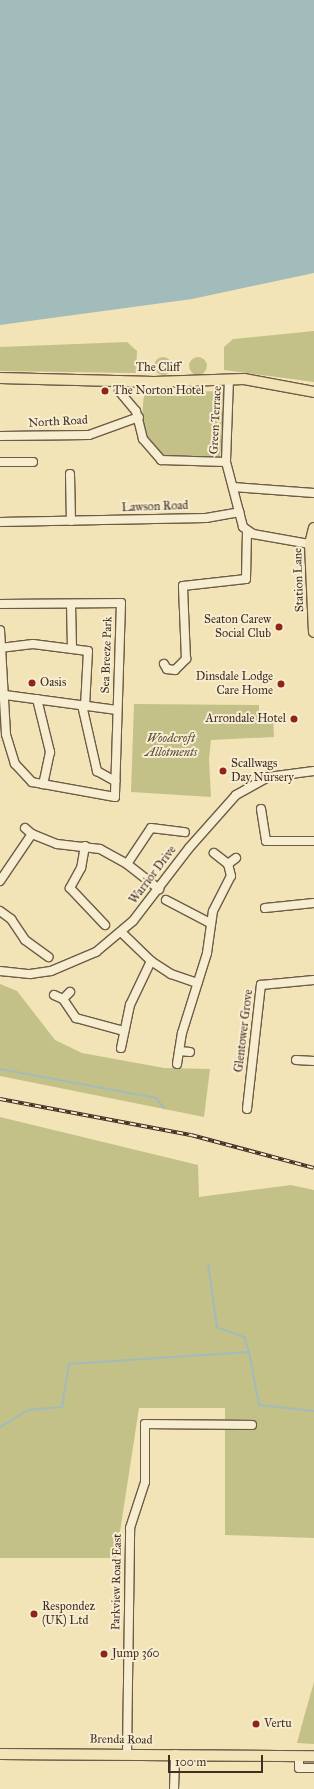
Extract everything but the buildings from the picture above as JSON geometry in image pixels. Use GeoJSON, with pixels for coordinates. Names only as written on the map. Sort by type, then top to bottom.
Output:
{"type":"FeatureCollection","features":[{"type":"Feature","properties":{"kind":"main road","name":"The Cliff"},"geometry":{"type":"LineString","coordinates":[[0,378],[256,380],[314,392]]}},
{"type":"Feature","properties":{"kind":"main road","name":"Station Lane"},"geometry":{"type":"LineString","coordinates":[[314,528],[310,544],[314,632]]}},
{"type":"Feature","properties":{"kind":"main road","name":"Brenda Road"},"geometry":{"type":"LineString","coordinates":[[0,1754],[314,1756]]}},
{"type":"Feature","properties":{"kind":"street"},"geometry":{"type":"LineString","coordinates":[[120,380],[119,391],[139,417],[143,440],[161,460],[226,462]]}},
{"type":"Feature","properties":{"kind":"street","name":"Green Terrace"},"geometry":{"type":"LineString","coordinates":[[229,380],[226,462],[239,512],[247,531]]}},
{"type":"Feature","properties":{"kind":"street","name":"North Road"},"geometry":{"type":"LineString","coordinates":[[0,436],[89,435],[139,417]]}},
{"type":"Feature","properties":{"kind":"street"},"geometry":{"type":"LineString","coordinates":[[0,462],[33,462]]}},
{"type":"Feature","properties":{"kind":"street"},"geometry":{"type":"LineString","coordinates":[[70,474],[71,521]]}},
{"type":"Feature","properties":{"kind":"street"},"geometry":{"type":"LineString","coordinates":[[233,487],[314,493]]}},
{"type":"Feature","properties":{"kind":"street","name":"Lawson Road"},"geometry":{"type":"LineString","coordinates":[[0,522],[206,518],[239,512]]}},
{"type":"Feature","properties":{"kind":"street"},"geometry":{"type":"LineString","coordinates":[[164,664],[167,669],[175,670],[186,659],[182,586],[246,579],[247,531],[310,544]]}},
{"type":"Feature","properties":{"kind":"street","name":"Sea Breeze Park"},"geometry":{"type":"LineString","coordinates":[[0,604],[121,603],[115,797],[32,782],[15,764],[3,733],[4,695],[0,630]]}},
{"type":"Feature","properties":{"kind":"street"},"geometry":{"type":"LineString","coordinates":[[71,604],[72,649]]}},
{"type":"Feature","properties":{"kind":"street","name":"Sea Breeze Park"},"geometry":{"type":"LineString","coordinates":[[1,648],[33,644],[88,651],[84,705],[96,771],[115,781]]}},
{"type":"Feature","properties":{"kind":"street","name":"Sea Breeze Park"},"geometry":{"type":"LineString","coordinates":[[4,695],[117,710]]}},
{"type":"Feature","properties":{"kind":"street"},"geometry":{"type":"LineString","coordinates":[[37,699],[50,752],[43,784]]}},
{"type":"Feature","properties":{"kind":"street","name":"Warrior Drive"},"geometry":{"type":"LineString","coordinates":[[0,971],[30,974],[51,971],[96,952],[121,932],[159,889],[189,848],[236,795],[268,777],[314,771]]}},
{"type":"Feature","properties":{"kind":"street"},"geometry":{"type":"LineString","coordinates":[[261,809],[266,841],[314,841]]}},
{"type":"Feature","properties":{"kind":"street"},"geometry":{"type":"LineString","coordinates":[[25,828],[32,834],[57,844],[85,846],[127,864],[159,889]]}},
{"type":"Feature","properties":{"kind":"street"},"geometry":{"type":"LineString","coordinates":[[127,864],[151,828],[185,832]]}},
{"type":"Feature","properties":{"kind":"street"},"geometry":{"type":"LineString","coordinates":[[0,881],[32,834]]}},
{"type":"Feature","properties":{"kind":"street"},"geometry":{"type":"LineString","coordinates":[[85,846],[81,868],[70,888],[105,925]]}},
{"type":"Feature","properties":{"kind":"street"},"geometry":{"type":"LineString","coordinates":[[177,1064],[206,953],[210,923],[231,876],[228,864],[214,853]]}},
{"type":"Feature","properties":{"kind":"street"},"geometry":{"type":"LineString","coordinates":[[228,864],[236,858]]}},
{"type":"Feature","properties":{"kind":"street"},"geometry":{"type":"LineString","coordinates":[[179,905],[183,897]]}},
{"type":"Feature","properties":{"kind":"street"},"geometry":{"type":"LineString","coordinates":[[166,900],[179,905],[190,916],[210,923]]}},
{"type":"Feature","properties":{"kind":"street"},"geometry":{"type":"LineString","coordinates":[[265,908],[314,903]]}},
{"type":"Feature","properties":{"kind":"street"},"geometry":{"type":"LineString","coordinates":[[0,911],[11,920],[25,940],[48,957]]}},
{"type":"Feature","properties":{"kind":"street"},"geometry":{"type":"LineString","coordinates":[[121,932],[151,961],[171,974],[197,983]]}},
{"type":"Feature","properties":{"kind":"street"},"geometry":{"type":"LineString","coordinates":[[33,957],[38,949]]}},
{"type":"Feature","properties":{"kind":"street"},"geometry":{"type":"LineString","coordinates":[[121,1048],[130,1005],[151,961]]}},
{"type":"Feature","properties":{"kind":"street","name":"Glentower Grove"},"geometry":{"type":"LineString","coordinates":[[247,1109],[261,985],[314,980]]}},
{"type":"Feature","properties":{"kind":"street"},"geometry":{"type":"LineString","coordinates":[[63,999],[70,992]]}},
{"type":"Feature","properties":{"kind":"street"},"geometry":{"type":"LineString","coordinates":[[54,995],[63,999],[76,1018],[124,1031]]}},
{"type":"Feature","properties":{"kind":"street"},"geometry":{"type":"LineString","coordinates":[[179,1052],[190,1052]]}},
{"type":"Feature","properties":{"kind":"street"},"geometry":{"type":"LineString","coordinates":[[296,1060],[314,1061]]}},
{"type":"Feature","properties":{"kind":"street","name":"Parkview Road East"},"geometry":{"type":"LineString","coordinates":[[127,1754],[130,1528],[145,1482],[145,1424],[252,1425]]}},
{"type":"Feature","properties":{"kind":"street"},"geometry":{"type":"LineString","coordinates":[[174,1754],[174,1789]]}},
{"type":"Feature","properties":{"kind":"street"},"geometry":{"type":"LineString","coordinates":[[299,1756],[299,1768],[314,1768]]}},
{"type":"Feature","properties":{"kind":"green space"},"geometry":{"type":"Polygon","coordinates":[[[314,331],[314,382],[224,370],[224,347],[233,339],[314,331]]]}},
{"type":"Feature","properties":{"kind":"green space"},"geometry":{"type":"Polygon","coordinates":[[[127,342],[137,351],[136,373],[0,371],[0,347],[127,342]]]}},
{"type":"Feature","properties":{"kind":"green space"},"geometry":{"type":"Polygon","coordinates":[[[163,357],[169,360],[172,366],[169,372],[163,375],[157,372],[154,366],[157,360],[163,357]]]}},
{"type":"Feature","properties":{"kind":"green space"},"geometry":{"type":"Polygon","coordinates":[[[198,357],[204,360],[207,366],[204,372],[198,375],[192,372],[189,366],[192,360],[198,357]]]}},
{"type":"Feature","properties":{"kind":"green space"},"geometry":{"type":"Polygon","coordinates":[[[221,391],[225,395],[220,457],[161,455],[149,442],[142,418],[144,393],[221,391]]]}},
{"type":"Feature","properties":{"kind":"green space","name":"Woodcroft Allotments"},"geometry":{"type":"Polygon","coordinates":[[[134,704],[259,705],[259,718],[273,718],[274,737],[211,740],[209,759],[211,797],[131,792],[134,704]]]}},
{"type":"Feature","properties":{"kind":"green space"},"geometry":{"type":"Polygon","coordinates":[[[0,984],[17,991],[55,1040],[82,1053],[164,1068],[210,1069],[204,1117],[0,1076],[0,984]]]}},
{"type":"Feature","properties":{"kind":"green space"},"geometry":{"type":"Polygon","coordinates":[[[0,1117],[198,1165],[199,1197],[291,1185],[314,1190],[314,1538],[225,1535],[225,1408],[139,1408],[116,1558],[0,1558],[0,1117]]]}},
{"type":"Feature","properties":{"kind":"green space"},"geometry":{"type":"Polygon","coordinates":[[[314,1682],[314,1744],[297,1743],[304,1717],[314,1682]]]}},
{"type":"Feature","properties":{"kind":"water"},"geometry":{"type":"Polygon","coordinates":[[[0,0],[314,0],[314,273],[192,299],[0,325],[0,0]]]}},
{"type":"Feature","properties":{"kind":"waterway"},"geometry":{"type":"LineString","coordinates":[[0,1069],[156,1098],[164,1108]]}},
{"type":"Feature","properties":{"kind":"waterway"},"geometry":{"type":"LineString","coordinates":[[0,1427],[28,1410],[62,1407],[69,1364],[249,1352],[244,1337],[217,1327],[208,1264]]}},
{"type":"Feature","properties":{"kind":"waterway"},"geometry":{"type":"LineString","coordinates":[[249,1352],[259,1405],[314,1411]]}},
{"type":"Feature","properties":{"kind":"railway"},"geometry":{"type":"LineString","coordinates":[[0,1099],[191,1135],[314,1168]]}},
{"type":"Feature","properties":{"kind":"place","name":"The Norton Hotel"},"geometry":{"type":"Point","coordinates":[105,391]}},
{"type":"Feature","properties":{"kind":"place","name":"Seaton Carew Social Club"},"geometry":{"type":"Point","coordinates":[279,627]}},
{"type":"Feature","properties":{"kind":"place","name":"Oasis"},"geometry":{"type":"Point","coordinates":[32,683]}},
{"type":"Feature","properties":{"kind":"place","name":"Dinsdale Lodge Care Home"},"geometry":{"type":"Point","coordinates":[281,684]}},
{"type":"Feature","properties":{"kind":"place","name":"Arrondale Hotel"},"geometry":{"type":"Point","coordinates":[294,719]}},
{"type":"Feature","properties":{"kind":"place","name":"Scallwags Day Nursery"},"geometry":{"type":"Point","coordinates":[223,771]}},
{"type":"Feature","properties":{"kind":"place","name":"Respondez (UK) Ltd"},"geometry":{"type":"Point","coordinates":[34,1614]}},
{"type":"Feature","properties":{"kind":"place","name":"Jump 360"},"geometry":{"type":"Point","coordinates":[104,1654]}},
{"type":"Feature","properties":{"kind":"place","name":"Vertu"},"geometry":{"type":"Point","coordinates":[256,1724]}}]}
